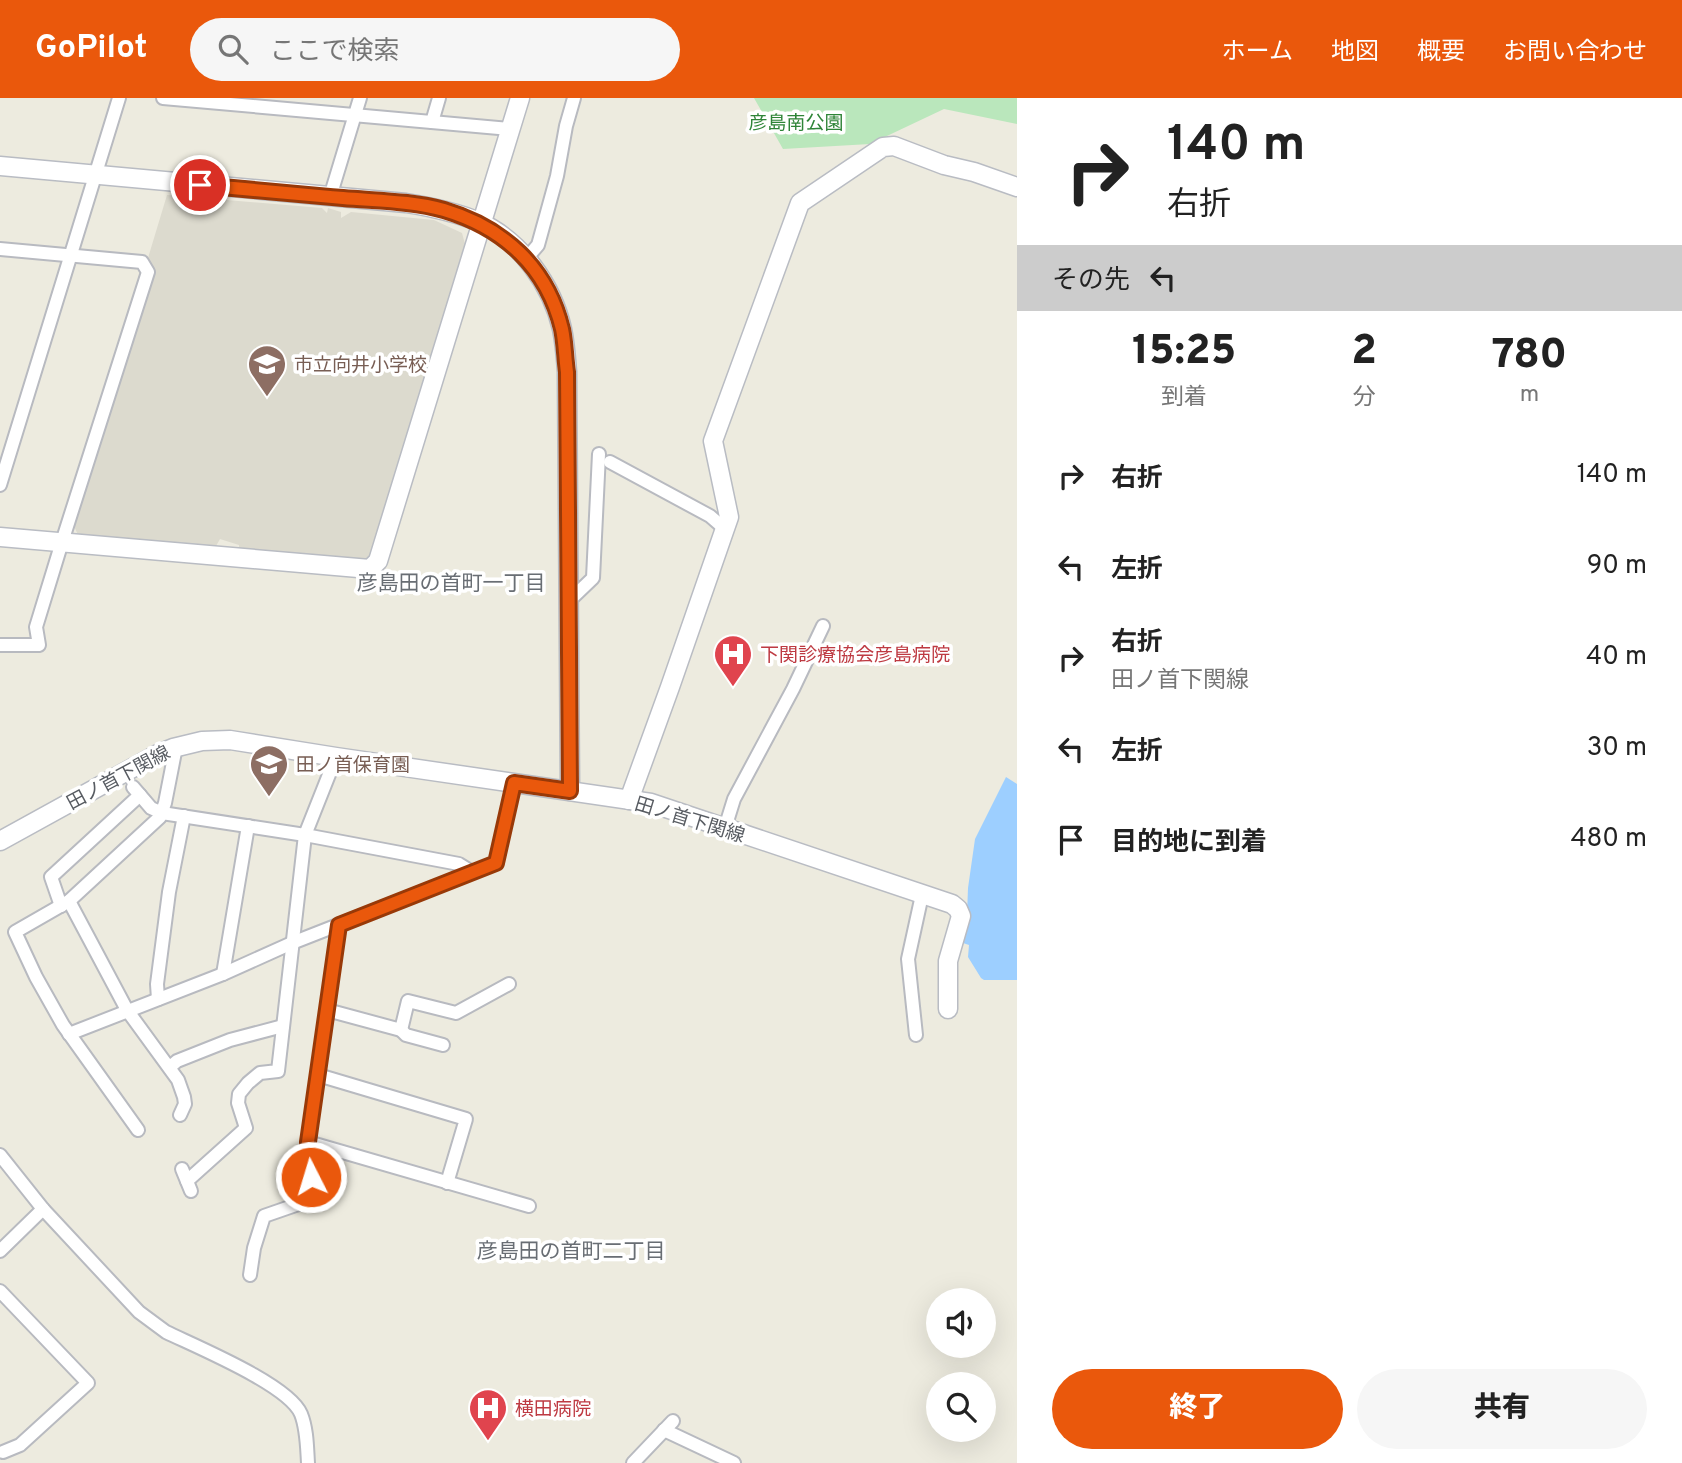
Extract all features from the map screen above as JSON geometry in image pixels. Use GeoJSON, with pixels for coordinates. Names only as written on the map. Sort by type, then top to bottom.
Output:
{"type":"FeatureCollection","features":[{"type":"Feature","properties":{"kind":"street"},"geometry":{"type":"LineString","coordinates":[[0,485],[119,98]]}},
{"type":"Feature","properties":{"kind":"street"},"geometry":{"type":"LineString","coordinates":[[163,98],[279,103],[355,115],[510,129]]}},
{"type":"Feature","properties":{"kind":"street"},"geometry":{"type":"LineString","coordinates":[[330,197],[360,98]]}},
{"type":"Feature","properties":{"kind":"street"},"geometry":{"type":"LineString","coordinates":[[432,122],[439,98]]}},
{"type":"Feature","properties":{"kind":"street"},"geometry":{"type":"LineString","coordinates":[[0,537],[370,569],[378,561],[520,98]]}},
{"type":"Feature","properties":{"kind":"street"},"geometry":{"type":"LineString","coordinates":[[526,259],[538,245],[557,176],[573,98]]}},
{"type":"Feature","properties":{"kind":"street"},"geometry":{"type":"LineString","coordinates":[[629,800],[729,517],[713,441],[800,203],[883,147],[894,146],[944,165],[1017,187]]}},
{"type":"Feature","properties":{"kind":"street"},"geometry":{"type":"LineString","coordinates":[[0,166],[428,207],[481,224],[519,251],[536,270],[555,304],[562,331],[567,372],[570,791]]}},
{"type":"Feature","properties":{"kind":"street"},"geometry":{"type":"LineString","coordinates":[[0,249],[142,262],[148,272],[36,628],[39,645],[0,645]]}},
{"type":"Feature","properties":{"kind":"street"},"geometry":{"type":"LineString","coordinates":[[569,601],[593,578],[604,458],[710,516],[725,529]]}},
{"type":"Feature","properties":{"kind":"street"},"geometry":{"type":"LineString","coordinates":[[725,828],[734,799],[793,689],[823,626]]}},
{"type":"Feature","properties":{"kind":"street","name":"田ノ首下関線"},"geometry":{"type":"LineString","coordinates":[[0,841],[149,758],[176,747],[202,741],[230,740],[651,803],[952,904],[961,916],[948,961],[948,1010]]}},
{"type":"Feature","properties":{"kind":"street"},"geometry":{"type":"LineString","coordinates":[[138,1130],[69,1034],[36,977],[15,932],[65,904],[160,817],[176,747]]}},
{"type":"Feature","properties":{"kind":"street"},"geometry":{"type":"LineString","coordinates":[[182,1168],[189,1186],[246,1128],[238,1103],[239,1094],[247,1083],[260,1073],[278,1071],[305,835],[336,757]]}},
{"type":"Feature","properties":{"kind":"street"},"geometry":{"type":"LineString","coordinates":[[69,1034],[496,863],[514,783]]}},
{"type":"Feature","properties":{"kind":"street"},"geometry":{"type":"LineString","coordinates":[[180,1115],[185,1104],[178,1080],[127,1010],[51,877],[136,791],[152,808],[162,813],[305,835],[459,864],[472,872]]}},
{"type":"Feature","properties":{"kind":"street"},"geometry":{"type":"LineString","coordinates":[[158,999],[157,984],[169,892],[184,816]]}},
{"type":"Feature","properties":{"kind":"street"},"geometry":{"type":"LineString","coordinates":[[223,974],[248,826]]}},
{"type":"Feature","properties":{"kind":"street"},"geometry":{"type":"LineString","coordinates":[[916,1035],[908,959],[922,895]]}},
{"type":"Feature","properties":{"kind":"street"},"geometry":{"type":"LineString","coordinates":[[250,1275],[254,1248],[264,1216],[313,1199],[308,1142],[339,925]]}},
{"type":"Feature","properties":{"kind":"street"},"geometry":{"type":"LineString","coordinates":[[401,1030],[408,1001],[456,1013],[509,984]]}},
{"type":"Feature","properties":{"kind":"street"},"geometry":{"type":"LineString","coordinates":[[327,1010],[401,1030],[406,1035],[443,1045]]}},
{"type":"Feature","properties":{"kind":"street"},"geometry":{"type":"LineString","coordinates":[[170,1067],[177,1061],[230,1040],[283,1026]]}},
{"type":"Feature","properties":{"kind":"street"},"geometry":{"type":"LineString","coordinates":[[318,1074],[466,1119],[447,1183]]}},
{"type":"Feature","properties":{"kind":"street"},"geometry":{"type":"LineString","coordinates":[[308,1142],[529,1206]]}},
{"type":"Feature","properties":{"kind":"street"},"geometry":{"type":"LineString","coordinates":[[0,1155],[43,1209],[153,1324],[266,1382],[295,1403],[301,1414],[308,1463]]}},
{"type":"Feature","properties":{"kind":"street"},"geometry":{"type":"LineString","coordinates":[[0,1251],[43,1209]]}},
{"type":"Feature","properties":{"kind":"street"},"geometry":{"type":"LineString","coordinates":[[0,1291],[88,1383],[20,1445],[3,1453]]}},
{"type":"Feature","properties":{"kind":"street"},"geometry":{"type":"LineString","coordinates":[[634,1463],[669,1426],[734,1463]]}},
{"type":"Feature","properties":{"kind":"shaded area","name":"市立向井小学校"},"geometry":{"type":"Polygon","coordinates":[[[167,195],[322,208],[327,213],[328,208],[341,212],[341,218],[351,212],[434,220],[462,233],[465,244],[372,553],[365,559],[239,550],[239,545],[220,539],[216,546],[78,535],[74,526],[154,270],[148,258],[167,195]]]}},
{"type":"Feature","properties":{"kind":"green space","name":"彦島南公園"},"geometry":{"type":"Polygon","coordinates":[[[754,98],[1017,98],[1017,124],[944,109],[870,144],[783,149],[754,98]]]}},
{"type":"Feature","properties":{"kind":"water"},"geometry":{"type":"Polygon","coordinates":[[[1006,777],[1017,784],[1017,980],[984,980],[968,957],[969,945],[960,942],[967,915],[975,839],[1006,777]]]}},
{"type":"Feature","properties":{"kind":"place","name":"市立向井小学校"},"geometry":{"type":"Point","coordinates":[267,398]}},
{"type":"Feature","properties":{"kind":"place","name":"下関診療協会彦島病院"},"geometry":{"type":"Point","coordinates":[733,688]}},
{"type":"Feature","properties":{"kind":"place","name":"田ノ首保育園"},"geometry":{"type":"Point","coordinates":[269,798]}},
{"type":"Feature","properties":{"kind":"place","name":"横田病院"},"geometry":{"type":"Point","coordinates":[488,1442]}},
{"type":"Feature","properties":{"kind":"district","name":"彦島田の首町一丁目"},"geometry":{"type":"Point","coordinates":[451,583]}},
{"type":"Feature","properties":{"kind":"district","name":"彦島田の首町二丁目"},"geometry":{"type":"Point","coordinates":[571,1251]}},
{"type":"Feature","properties":{"kind":"route"},"geometry":{"type":"LineString","coordinates":[[200,185],[406,203],[444,210],[481,223],[519,251],[545,285],[555,304],[562,331],[567,372],[570,791],[514,783],[496,863],[339,925],[308,1142],[311,1177]]}}]}
